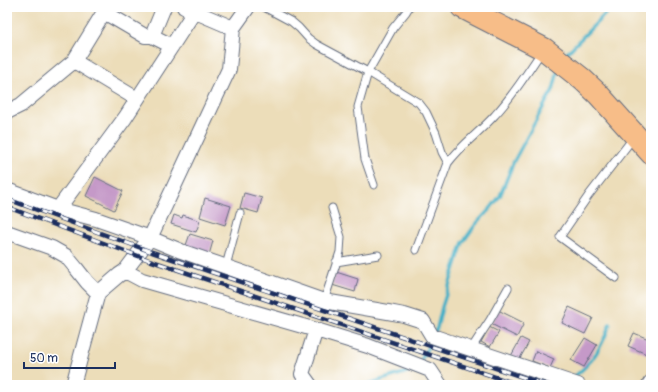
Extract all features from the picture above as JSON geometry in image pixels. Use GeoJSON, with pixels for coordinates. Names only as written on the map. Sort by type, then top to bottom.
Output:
{"type":"FeatureCollection","features":[{"type":"Feature","properties":{"kind":"highway"},"geometry":{"type":"LineString","coordinates":[[462,7],[544,49],[600,92],[651,153]]}},
{"type":"Feature","properties":{"kind":"street"},"geometry":{"type":"LineString","coordinates":[[152,36],[164,7]]}},
{"type":"Feature","properties":{"kind":"street"},"geometry":{"type":"LineString","coordinates":[[73,385],[98,293],[125,271],[150,238],[229,69],[233,28],[248,7]]}},
{"type":"Feature","properties":{"kind":"street"},"geometry":{"type":"LineString","coordinates":[[58,210],[125,118],[172,46],[189,9],[233,28]]}},
{"type":"Feature","properties":{"kind":"street"},"geometry":{"type":"LineString","coordinates":[[7,112],[21,105],[74,61],[104,12],[145,36],[152,36],[172,46]]}},
{"type":"Feature","properties":{"kind":"street"},"geometry":{"type":"LineString","coordinates":[[74,61],[137,99]]}},
{"type":"Feature","properties":{"kind":"street"},"geometry":{"type":"LineString","coordinates":[[7,190],[58,210],[96,219],[150,238],[181,251],[324,301],[404,315],[423,321],[432,336],[578,385]]}},
{"type":"Feature","properties":{"kind":"street"},"geometry":{"type":"LineString","coordinates":[[7,232],[52,248],[66,256],[98,293]]}},
{"type":"Feature","properties":{"kind":"street"},"geometry":{"type":"LineString","coordinates":[[125,271],[142,280],[368,346],[430,370],[440,385]]}},
{"type":"Feature","properties":{"kind":"street"},"geometry":{"type":"LineString","coordinates":[[310,385],[302,374],[314,336],[313,329]]}},
{"type":"Feature","properties":{"kind":"lane"},"geometry":{"type":"LineString","coordinates":[[264,7],[292,22],[316,44],[368,72],[419,103],[426,112],[433,126],[442,152],[448,163]]}},
{"type":"Feature","properties":{"kind":"lane"},"geometry":{"type":"LineString","coordinates":[[374,185],[365,160],[358,107],[368,72],[393,28],[409,7]]}},
{"type":"Feature","properties":{"kind":"lane"},"geometry":{"type":"LineString","coordinates":[[416,250],[448,163],[455,154],[509,100],[544,49]]}},
{"type":"Feature","properties":{"kind":"lane"},"geometry":{"type":"LineString","coordinates":[[616,278],[560,237],[589,195],[635,135]]}},
{"type":"Feature","properties":{"kind":"lane"},"geometry":{"type":"LineString","coordinates":[[324,301],[340,252],[341,237],[332,208]]}},
{"type":"Feature","properties":{"kind":"lane"},"geometry":{"type":"LineString","coordinates":[[226,266],[240,213]]}},
{"type":"Feature","properties":{"kind":"lane"},"geometry":{"type":"LineString","coordinates":[[336,262],[378,255]]}},
{"type":"Feature","properties":{"kind":"lane"},"geometry":{"type":"LineString","coordinates":[[471,349],[490,320],[508,288]]}},
{"type":"Feature","properties":{"kind":"building"},"geometry":{"type":"Polygon","coordinates":[[[95,177],[123,191],[114,210],[86,196],[95,177]]]}},
{"type":"Feature","properties":{"kind":"building"},"geometry":{"type":"Polygon","coordinates":[[[244,193],[262,198],[258,213],[240,208],[244,193]]]}},
{"type":"Feature","properties":{"kind":"building"},"geometry":{"type":"Polygon","coordinates":[[[205,198],[231,206],[225,225],[200,217],[205,198]]]}},
{"type":"Feature","properties":{"kind":"building"},"geometry":{"type":"Polygon","coordinates":[[[174,215],[182,218],[183,215],[200,221],[196,232],[171,224],[174,215]]]}},
{"type":"Feature","properties":{"kind":"building"},"geometry":{"type":"Polygon","coordinates":[[[190,234],[213,241],[209,255],[185,248],[190,234]]]}},
{"type":"Feature","properties":{"kind":"building"},"geometry":{"type":"Polygon","coordinates":[[[336,272],[358,279],[355,292],[332,285],[336,272]]]}},
{"type":"Feature","properties":{"kind":"building"},"geometry":{"type":"Polygon","coordinates":[[[569,307],[593,318],[585,334],[562,323],[569,307]]]}},
{"type":"Feature","properties":{"kind":"building"},"geometry":{"type":"Polygon","coordinates":[[[498,310],[524,323],[517,337],[491,324],[498,310]]]}},
{"type":"Feature","properties":{"kind":"building"},"geometry":{"type":"Polygon","coordinates":[[[489,327],[499,332],[490,347],[481,342],[489,327]]]}},
{"type":"Feature","properties":{"kind":"building"},"geometry":{"type":"Polygon","coordinates":[[[634,333],[651,340],[651,356],[628,346],[634,333]]]}},
{"type":"Feature","properties":{"kind":"building"},"geometry":{"type":"Polygon","coordinates":[[[521,338],[529,342],[519,360],[511,356],[521,338]]]}},
{"type":"Feature","properties":{"kind":"building"},"geometry":{"type":"Polygon","coordinates":[[[585,338],[597,345],[584,367],[571,360],[585,338]]]}},
{"type":"Feature","properties":{"kind":"building"},"geometry":{"type":"Polygon","coordinates":[[[536,351],[554,359],[550,368],[532,361],[536,351]]]}},
{"type":"Feature","properties":{"kind":"waterway"},"geometry":{"type":"LineString","coordinates":[[566,56],[567,53],[612,7]]}},
{"type":"Feature","properties":{"kind":"waterway"},"geometry":{"type":"LineString","coordinates":[[434,333],[437,328],[442,307],[463,242],[500,196],[514,161],[553,90],[558,71]]}},
{"type":"Feature","properties":{"kind":"waterway"},"geometry":{"type":"LineString","coordinates":[[572,378],[579,373],[596,354],[604,340],[610,324]]}},
{"type":"Feature","properties":{"kind":"waterway"},"geometry":{"type":"LineString","coordinates":[[420,362],[432,339]]}},
{"type":"Feature","properties":{"kind":"waterway"},"geometry":{"type":"LineString","coordinates":[[365,385],[407,372],[415,368]]}},
{"type":"Feature","properties":{"kind":"railway"},"geometry":{"type":"LineString","coordinates":[[7,199],[152,252],[546,385]]}},
{"type":"Feature","properties":{"kind":"railway"},"geometry":{"type":"LineString","coordinates":[[7,207],[149,260],[519,385]]}}]}
